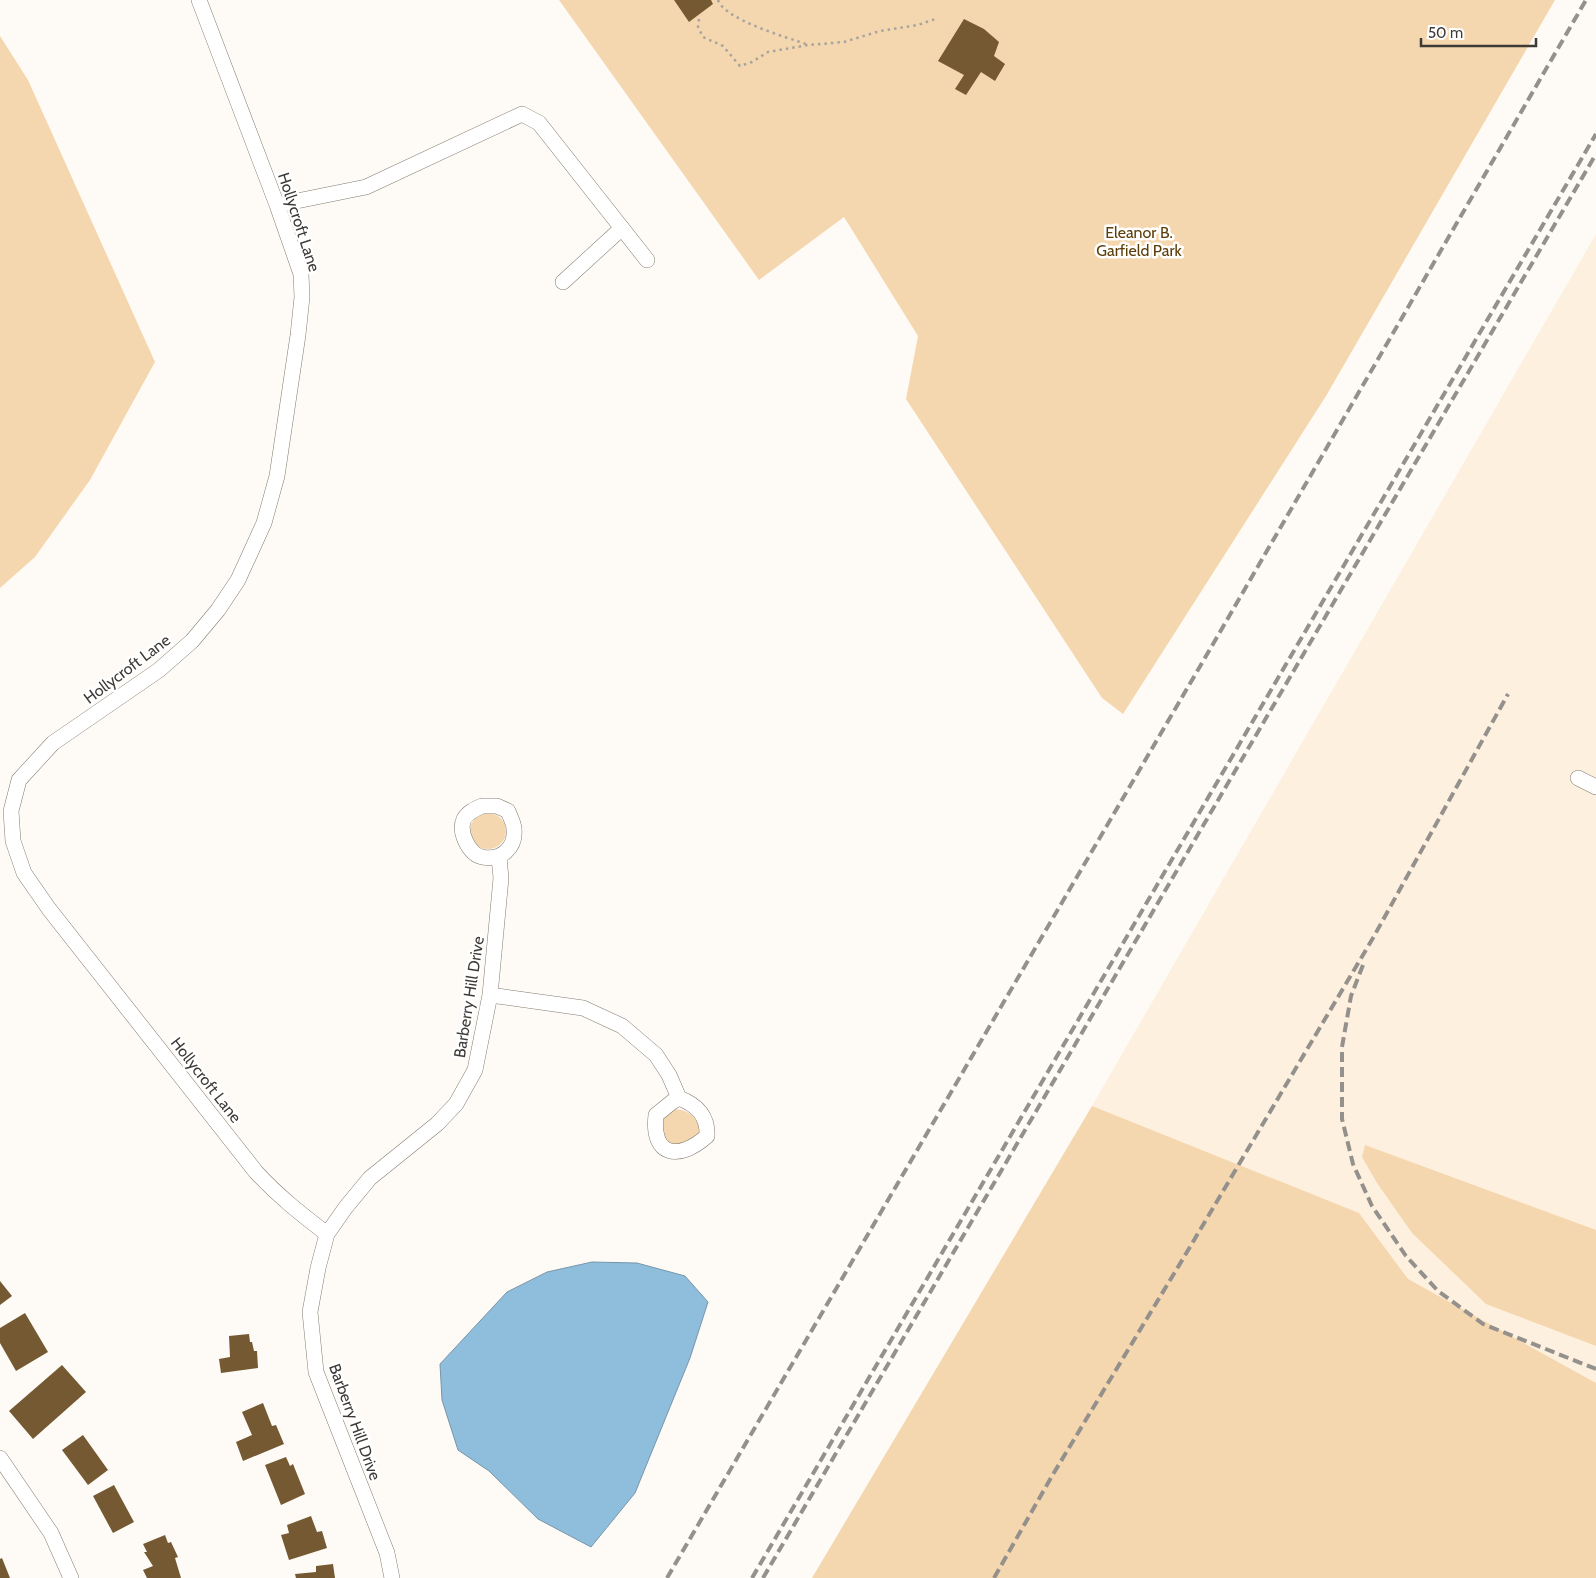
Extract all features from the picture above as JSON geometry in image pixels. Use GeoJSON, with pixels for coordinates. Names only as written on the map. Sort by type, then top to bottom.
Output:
{"type":"FeatureCollection","features":[{"type":"Feature","properties":{"kind":"street","name":"Hollycroft Lane"},"geometry":{"type":"LineString","coordinates":[[199,0],[277,205],[301,274],[302,297],[277,476],[264,523],[238,580],[218,610],[192,641],[163,667],[53,743],[19,780],[11,811],[13,841],[24,873],[50,909],[256,1172],[290,1206],[327,1234]]}},
{"type":"Feature","properties":{"kind":"street"},"geometry":{"type":"LineString","coordinates":[[277,205],[366,187],[522,114],[539,123],[647,260]]}},
{"type":"Feature","properties":{"kind":"street"},"geometry":{"type":"LineString","coordinates":[[563,282],[622,228]]}},
{"type":"Feature","properties":{"kind":"street"},"geometry":{"type":"LineString","coordinates":[[1578,778],[1596,787]]}},
{"type":"Feature","properties":{"kind":"street","name":"Barberry Hill Drive"},"geometry":{"type":"LineString","coordinates":[[392,1578],[387,1553],[316,1372],[310,1312],[318,1268],[327,1234],[370,1178],[437,1124],[456,1104],[475,1070],[490,995],[501,878],[499,857]]}},
{"type":"Feature","properties":{"kind":"street"},"geometry":{"type":"LineString","coordinates":[[490,995],[583,1008],[622,1026],[656,1055],[669,1075],[679,1098]]}},
{"type":"Feature","properties":{"kind":"street"},"geometry":{"type":"LineString","coordinates":[[0,1458],[51,1533],[70,1578]]}},
{"type":"Feature","properties":{"kind":"path"},"geometry":{"type":"LineString","coordinates":[[718,0],[719,4],[733,16],[762,29],[808,45]]}},
{"type":"Feature","properties":{"kind":"path"},"geometry":{"type":"LineString","coordinates":[[700,19],[698,27],[703,37],[723,46],[740,66],[752,62],[768,52],[808,45],[844,42],[880,31],[918,25],[938,18]]}},
{"type":"Feature","properties":{"kind":"shaded area"},"geometry":{"type":"Polygon","coordinates":[[[1596,234],[1596,1578],[820,1578],[858,1516],[1092,1106],[1596,234]]]}},
{"type":"Feature","properties":{"kind":"green space","name":"Eleanor B. Garfield Park"},"geometry":{"type":"Polygon","coordinates":[[[559,0],[1555,0],[1326,396],[1123,714],[1102,698],[906,399],[918,336],[844,217],[759,280],[559,0]]]}},
{"type":"Feature","properties":{"kind":"green space"},"geometry":{"type":"Polygon","coordinates":[[[0,36],[28,80],[155,362],[90,480],[35,557],[0,588],[0,36]]]}},
{"type":"Feature","properties":{"kind":"green space"},"geometry":{"type":"Polygon","coordinates":[[[488,813],[495,814],[501,818],[505,824],[505,838],[501,844],[495,848],[488,849],[481,848],[475,844],[471,838],[470,831],[471,824],[475,818],[481,814],[488,813]]]}},
{"type":"Feature","properties":{"kind":"green space"},"geometry":{"type":"Polygon","coordinates":[[[1092,1106],[1359,1213],[1408,1279],[1596,1383],[1596,1578],[812,1578],[1092,1106]]]}},
{"type":"Feature","properties":{"kind":"green space"},"geometry":{"type":"Polygon","coordinates":[[[676,1109],[685,1111],[695,1118],[700,1131],[694,1141],[676,1145],[669,1142],[663,1134],[660,1127],[662,1120],[668,1113],[676,1109]]]}},
{"type":"Feature","properties":{"kind":"green space"},"geometry":{"type":"Polygon","coordinates":[[[1365,1145],[1596,1230],[1596,1346],[1486,1304],[1412,1233],[1377,1183],[1362,1157],[1365,1145]]]}},
{"type":"Feature","properties":{"kind":"water"},"geometry":{"type":"Polygon","coordinates":[[[592,1262],[637,1263],[685,1276],[708,1302],[690,1358],[635,1493],[591,1547],[538,1519],[489,1471],[458,1450],[442,1400],[440,1364],[507,1292],[547,1272],[592,1262]]]}},
{"type":"Feature","properties":{"kind":"building"},"geometry":{"type":"Polygon","coordinates":[[[674,0],[711,0],[713,4],[689,22],[674,0]]]}},
{"type":"Feature","properties":{"kind":"building"},"geometry":{"type":"Polygon","coordinates":[[[964,19],[984,29],[999,42],[994,56],[1005,64],[995,81],[981,72],[966,95],[955,89],[964,75],[938,61],[964,19]]]}},
{"type":"Feature","properties":{"kind":"building"},"geometry":{"type":"Polygon","coordinates":[[[0,1281],[12,1296],[0,1305],[0,1281]]]}},
{"type":"Feature","properties":{"kind":"building"},"geometry":{"type":"Polygon","coordinates":[[[25,1313],[48,1352],[16,1371],[0,1343],[0,1328],[25,1313]]]}},
{"type":"Feature","properties":{"kind":"building"},"geometry":{"type":"Polygon","coordinates":[[[249,1334],[254,1351],[257,1351],[258,1368],[221,1373],[219,1359],[230,1357],[229,1336],[249,1334]]]}},
{"type":"Feature","properties":{"kind":"building"},"geometry":{"type":"Polygon","coordinates":[[[62,1365],[86,1392],[33,1439],[9,1411],[62,1365]]]}},
{"type":"Feature","properties":{"kind":"building"},"geometry":{"type":"Polygon","coordinates":[[[263,1403],[272,1426],[276,1425],[284,1444],[243,1461],[236,1442],[252,1435],[242,1412],[263,1403]]]}},
{"type":"Feature","properties":{"kind":"building"},"geometry":{"type":"Polygon","coordinates":[[[83,1435],[108,1470],[88,1485],[62,1450],[83,1435]]]}},
{"type":"Feature","properties":{"kind":"building"},"geometry":{"type":"Polygon","coordinates":[[[286,1457],[290,1466],[293,1464],[305,1494],[281,1505],[265,1465],[286,1457]]]}},
{"type":"Feature","properties":{"kind":"building"},"geometry":{"type":"Polygon","coordinates":[[[114,1485],[134,1522],[113,1533],[93,1496],[114,1485]]]}},
{"type":"Feature","properties":{"kind":"building"},"geometry":{"type":"Polygon","coordinates":[[[311,1516],[317,1532],[322,1531],[327,1548],[289,1560],[281,1535],[289,1533],[287,1525],[311,1516]]]}},
{"type":"Feature","properties":{"kind":"building"},"geometry":{"type":"Polygon","coordinates":[[[165,1535],[168,1543],[171,1542],[178,1557],[175,1558],[181,1578],[147,1578],[143,1570],[153,1566],[144,1552],[147,1552],[143,1544],[165,1535]]]}},
{"type":"Feature","properties":{"kind":"building"},"geometry":{"type":"Polygon","coordinates":[[[2,1558],[10,1578],[0,1578],[0,1559],[2,1558]]]}},
{"type":"Feature","properties":{"kind":"building"},"geometry":{"type":"Polygon","coordinates":[[[333,1564],[335,1578],[296,1578],[295,1574],[316,1572],[316,1566],[333,1564]]]}},
{"type":"Feature","properties":{"kind":"railway"},"geometry":{"type":"LineString","coordinates":[[667,1578],[1202,663],[1586,0]]}},
{"type":"Feature","properties":{"kind":"railway"},"geometry":{"type":"LineString","coordinates":[[752,1578],[1596,134]]}},
{"type":"Feature","properties":{"kind":"railway"},"geometry":{"type":"LineString","coordinates":[[763,1578],[1596,154]]}},
{"type":"Feature","properties":{"kind":"railway"},"geometry":{"type":"LineString","coordinates":[[994,1578],[1052,1476],[1373,938],[1508,694]]}},
{"type":"Feature","properties":{"kind":"railway"},"geometry":{"type":"LineString","coordinates":[[1363,965],[1351,996],[1342,1047],[1342,1119],[1353,1164],[1372,1206],[1406,1256],[1438,1291],[1483,1324],[1596,1369]]}}]}
